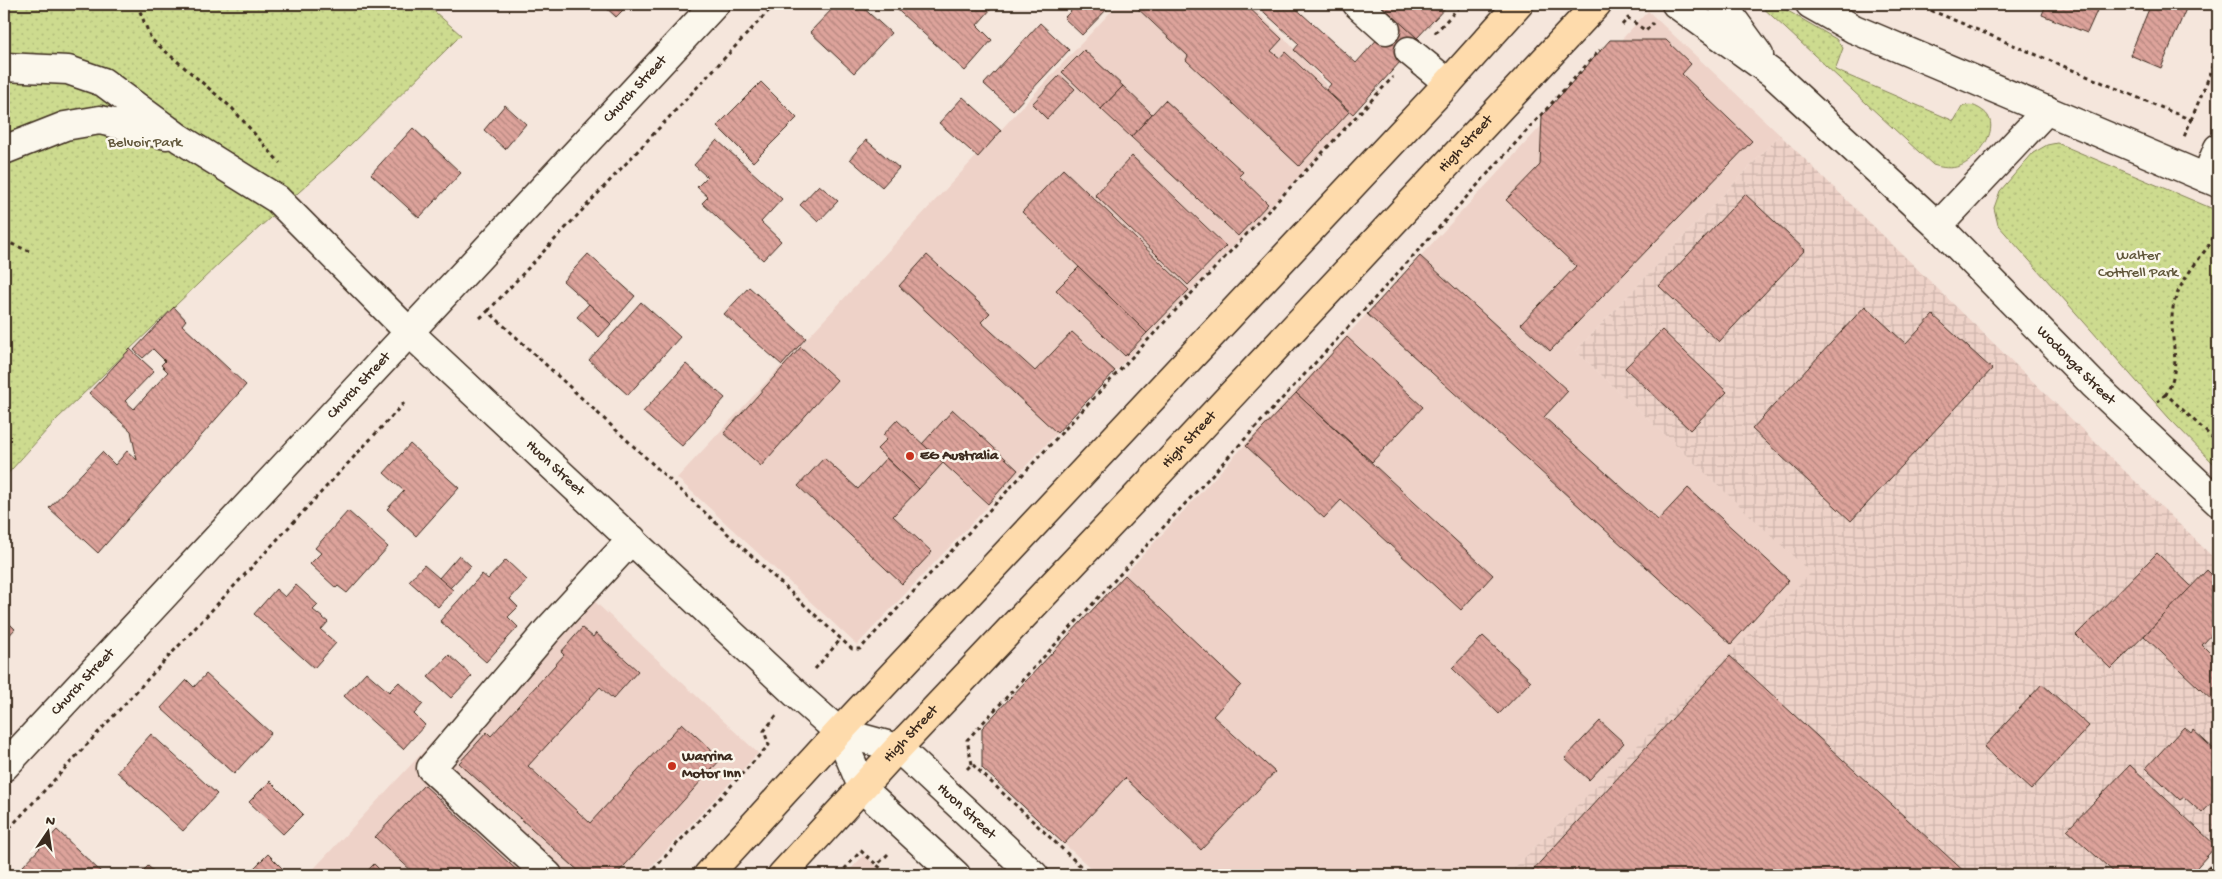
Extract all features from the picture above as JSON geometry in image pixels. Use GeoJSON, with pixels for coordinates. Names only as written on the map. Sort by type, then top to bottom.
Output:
{"type":"FeatureCollection","features":[{"type":"Feature","properties":{"kind":"main road"},"geometry":{"type":"LineString","coordinates":[[708,875],[839,732],[1448,83],[1519,4]]}},
{"type":"Feature","properties":{"kind":"main road","name":"High Street"},"geometry":{"type":"LineString","coordinates":[[782,875],[863,789],[898,748],[1116,519],[1597,4]]}},
{"type":"Feature","properties":{"kind":"street","name":"Church Street"},"geometry":{"type":"LineString","coordinates":[[4,767],[715,4]]}},
{"type":"Feature","properties":{"kind":"street"},"geometry":{"type":"LineString","coordinates":[[1357,4],[1386,30]]}},
{"type":"Feature","properties":{"kind":"street","name":"Wodonga Street"},"geometry":{"type":"LineString","coordinates":[[1722,4],[1773,74],[1938,226],[2093,384],[2218,502]]}},
{"type":"Feature","properties":{"kind":"street"},"geometry":{"type":"LineString","coordinates":[[1810,4],[1854,29],[2212,181],[2218,148]]}},
{"type":"Feature","properties":{"kind":"street","name":"Wodonga Street"},"geometry":{"type":"LineString","coordinates":[[1667,11],[1773,74]]}},
{"type":"Feature","properties":{"kind":"street"},"geometry":{"type":"LineString","coordinates":[[1412,53],[1448,83]]}},
{"type":"Feature","properties":{"kind":"street"},"geometry":{"type":"LineString","coordinates":[[4,67],[68,70],[103,82],[179,138]]}},
{"type":"Feature","properties":{"kind":"street"},"geometry":{"type":"LineString","coordinates":[[1938,226],[2046,110]]}},
{"type":"Feature","properties":{"kind":"street"},"geometry":{"type":"LineString","coordinates":[[4,150],[29,138],[65,126],[100,120],[179,138]]}},
{"type":"Feature","properties":{"kind":"street","name":"Huon Street"},"geometry":{"type":"LineString","coordinates":[[179,138],[277,199],[410,333],[839,732]]}},
{"type":"Feature","properties":{"kind":"street"},"geometry":{"type":"LineString","coordinates":[[548,875],[431,768],[547,631],[632,539]]}},
{"type":"Feature","properties":{"kind":"street"},"geometry":{"type":"LineString","coordinates":[[839,732],[898,748]]}},
{"type":"Feature","properties":{"kind":"street"},"geometry":{"type":"LineString","coordinates":[[839,732],[863,789],[956,875]]}},
{"type":"Feature","properties":{"kind":"street","name":"Huon Street"},"geometry":{"type":"LineString","coordinates":[[898,748],[1034,875]]}},
{"type":"Feature","properties":{"kind":"path"},"geometry":{"type":"LineString","coordinates":[[137,4],[151,39],[232,108],[281,164]]}},
{"type":"Feature","properties":{"kind":"path"},"geometry":{"type":"LineString","coordinates":[[480,318],[775,4]]}},
{"type":"Feature","properties":{"kind":"path"},"geometry":{"type":"LineString","coordinates":[[488,311],[840,639],[852,649],[860,649],[1412,53],[1462,4]]}},
{"type":"Feature","properties":{"kind":"path"},"geometry":{"type":"LineString","coordinates":[[1916,4],[2191,120]]}},
{"type":"Feature","properties":{"kind":"path"},"geometry":{"type":"LineString","coordinates":[[1616,32],[1628,18],[1646,31],[1667,11]]}},
{"type":"Feature","properties":{"kind":"path"},"geometry":{"type":"LineString","coordinates":[[972,764],[967,740],[1364,310],[1604,46]]}},
{"type":"Feature","properties":{"kind":"path"},"geometry":{"type":"LineString","coordinates":[[2173,164],[2218,55]]}},
{"type":"Feature","properties":{"kind":"path"},"geometry":{"type":"LineString","coordinates":[[2218,233],[2193,266],[2176,296],[2172,320],[2175,372],[2166,394],[2218,443]]}},
{"type":"Feature","properties":{"kind":"path"},"geometry":{"type":"LineString","coordinates":[[4,241],[28,251]]}},
{"type":"Feature","properties":{"kind":"path"},"geometry":{"type":"LineString","coordinates":[[4,834],[404,403]]}},
{"type":"Feature","properties":{"kind":"path"},"geometry":{"type":"LineString","coordinates":[[648,875],[769,745],[764,731],[840,639]]}},
{"type":"Feature","properties":{"kind":"path"},"geometry":{"type":"LineString","coordinates":[[839,875],[862,851],[877,865]]}},
{"type":"Feature","properties":{"kind":"path"},"geometry":{"type":"LineString","coordinates":[[2202,875],[2218,858]]}},
{"type":"Feature","properties":{"kind":"shaded area"},"geometry":{"type":"Polygon","coordinates":[[[1118,4],[1249,4],[1287,41],[1355,117],[857,645],[677,478],[1118,4]]]}},
{"type":"Feature","properties":{"kind":"shaded area"},"geometry":{"type":"Polygon","coordinates":[[[1648,11],[1780,135],[1576,351],[1812,573],[1507,875],[1098,875],[982,768],[982,728],[1648,11]]]}},
{"type":"Feature","properties":{"kind":"shaded area"},"geometry":{"type":"Polygon","coordinates":[[[1780,135],[2218,562],[2218,845],[2190,875],[1507,875],[1811,573],[1576,351],[1780,135]]]}},
{"type":"Feature","properties":{"kind":"shaded area"},"geometry":{"type":"Polygon","coordinates":[[[578,586],[758,753],[643,875],[308,875],[578,586]]]}},
{"type":"Feature","properties":{"kind":"shaded area"},"geometry":{"type":"Polygon","coordinates":[[[864,855],[886,875],[845,875],[864,855]]]}},
{"type":"Feature","properties":{"kind":"green space","name":"Belvoir Park"},"geometry":{"type":"Polygon","coordinates":[[[4,4],[426,4],[461,35],[336,159],[223,260],[56,420],[4,478],[4,4]]]}},
{"type":"Feature","properties":{"kind":"green space"},"geometry":{"type":"Polygon","coordinates":[[[1759,4],[1776,4],[1836,39],[1843,48],[1835,70],[1954,121],[1962,107],[1969,105],[1978,108],[1987,115],[1991,123],[1987,140],[1982,149],[1960,166],[1946,168],[1933,165],[1759,4]]]}},
{"type":"Feature","properties":{"kind":"green space","name":"Walter Cottrell Park"},"geometry":{"type":"Polygon","coordinates":[[[2057,143],[2218,211],[2218,468],[2169,418],[1998,225],[1994,208],[2000,191],[2033,153],[2047,145],[2057,143]]]}},
{"type":"Feature","properties":{"kind":"building"},"geometry":{"type":"Polygon","coordinates":[[[602,4],[629,4],[616,17],[602,4]]]}},
{"type":"Feature","properties":{"kind":"building"},"geometry":{"type":"Polygon","coordinates":[[[837,4],[859,4],[891,33],[854,73],[810,32],[837,4]]]}},
{"type":"Feature","properties":{"kind":"building"},"geometry":{"type":"Polygon","coordinates":[[[891,4],[985,4],[991,9],[977,25],[992,40],[965,71],[891,4]]]}},
{"type":"Feature","properties":{"kind":"building"},"geometry":{"type":"Polygon","coordinates":[[[1078,4],[1112,4],[1082,35],[1064,18],[1078,4]]]}},
{"type":"Feature","properties":{"kind":"building"},"geometry":{"type":"Polygon","coordinates":[[[1138,4],[1245,4],[1282,39],[1271,51],[1280,58],[1285,52],[1349,112],[1299,166],[1186,60],[1188,56],[1135,6],[1138,4]]]}},
{"type":"Feature","properties":{"kind":"building"},"geometry":{"type":"Polygon","coordinates":[[[1255,4],[1291,4],[1356,63],[1396,18],[1420,40],[1353,114],[1326,90],[1331,84],[1294,50],[1299,44],[1255,4]]]}},
{"type":"Feature","properties":{"kind":"building"},"geometry":{"type":"Polygon","coordinates":[[[1380,4],[1449,4],[1417,38],[1380,4]]]}},
{"type":"Feature","properties":{"kind":"building"},"geometry":{"type":"Polygon","coordinates":[[[2046,4],[2100,4],[2087,33],[2042,15],[2046,4]]]}},
{"type":"Feature","properties":{"kind":"building"},"geometry":{"type":"Polygon","coordinates":[[[2151,4],[2188,4],[2161,68],[2130,55],[2151,4]]]}},
{"type":"Feature","properties":{"kind":"building"},"geometry":{"type":"Polygon","coordinates":[[[1040,23],[1069,50],[1013,110],[984,84],[1040,23]]]}},
{"type":"Feature","properties":{"kind":"building"},"geometry":{"type":"Polygon","coordinates":[[[1610,40],[1666,40],[1691,64],[1682,74],[1752,141],[1550,351],[1521,324],[1576,266],[1506,200],[1540,165],[1542,116],[1610,40]]]}},
{"type":"Feature","properties":{"kind":"building"},"geometry":{"type":"Polygon","coordinates":[[[1084,50],[1123,86],[1101,109],[1062,72],[1084,50]]]}},
{"type":"Feature","properties":{"kind":"building"},"geometry":{"type":"Polygon","coordinates":[[[1060,75],[1075,89],[1047,119],[1032,104],[1060,75]]]}},
{"type":"Feature","properties":{"kind":"building"},"geometry":{"type":"Polygon","coordinates":[[[761,82],[797,118],[753,162],[717,126],[761,82]]]}},
{"type":"Feature","properties":{"kind":"building"},"geometry":{"type":"Polygon","coordinates":[[[1123,86],[1152,114],[1131,137],[1101,109],[1123,86]]]}},
{"type":"Feature","properties":{"kind":"building"},"geometry":{"type":"Polygon","coordinates":[[[963,97],[1001,131],[978,157],[939,123],[963,97]]]}},
{"type":"Feature","properties":{"kind":"building"},"geometry":{"type":"Polygon","coordinates":[[[1165,100],[1243,172],[1239,176],[1268,204],[1238,236],[1131,137],[1165,100]]]}},
{"type":"Feature","properties":{"kind":"building"},"geometry":{"type":"Polygon","coordinates":[[[505,105],[526,124],[505,149],[484,130],[505,105]]]}},
{"type":"Feature","properties":{"kind":"building"},"geometry":{"type":"Polygon","coordinates":[[[413,128],[461,173],[419,218],[371,174],[413,128]]]}},
{"type":"Feature","properties":{"kind":"building"},"geometry":{"type":"Polygon","coordinates":[[[717,140],[782,199],[761,222],[781,241],[763,260],[702,203],[708,197],[697,187],[707,177],[694,165],[717,140]]]}},
{"type":"Feature","properties":{"kind":"building"},"geometry":{"type":"Polygon","coordinates":[[[866,140],[899,168],[882,187],[850,159],[866,140]]]}},
{"type":"Feature","properties":{"kind":"building"},"geometry":{"type":"Polygon","coordinates":[[[1132,156],[1226,246],[1188,285],[1095,195],[1132,156]]]}},
{"type":"Feature","properties":{"kind":"building"},"geometry":{"type":"Polygon","coordinates":[[[1063,169],[1189,290],[1147,333],[1022,212],[1063,169]]]}},
{"type":"Feature","properties":{"kind":"building"},"geometry":{"type":"Polygon","coordinates":[[[819,185],[838,201],[818,222],[800,205],[819,185]]]}},
{"type":"Feature","properties":{"kind":"building"},"geometry":{"type":"Polygon","coordinates":[[[1745,194],[1805,250],[1719,342],[1659,286],[1745,194]]]}},
{"type":"Feature","properties":{"kind":"building"},"geometry":{"type":"Polygon","coordinates":[[[588,254],[635,296],[611,324],[563,281],[588,254]]]}},
{"type":"Feature","properties":{"kind":"building"},"geometry":{"type":"Polygon","coordinates":[[[927,255],[990,313],[981,322],[1035,371],[1072,332],[1115,371],[1057,433],[899,286],[927,255]]]}},
{"type":"Feature","properties":{"kind":"building"},"geometry":{"type":"Polygon","coordinates":[[[1420,256],[1568,391],[1544,417],[1658,520],[1688,488],[1789,580],[1731,644],[1367,314],[1420,256]]]}},
{"type":"Feature","properties":{"kind":"building"},"geometry":{"type":"Polygon","coordinates":[[[1079,267],[1147,333],[1125,356],[1056,290],[1079,267]]]}},
{"type":"Feature","properties":{"kind":"building"},"geometry":{"type":"Polygon","coordinates":[[[749,287],[806,338],[782,365],[724,314],[749,287]]]}},
{"type":"Feature","properties":{"kind":"building"},"geometry":{"type":"Polygon","coordinates":[[[641,302],[680,337],[628,395],[589,360],[641,302]]]}},
{"type":"Feature","properties":{"kind":"building"},"geometry":{"type":"Polygon","coordinates":[[[589,304],[611,324],[599,337],[577,317],[589,304]]]}},
{"type":"Feature","properties":{"kind":"building"},"geometry":{"type":"Polygon","coordinates":[[[1865,306],[1906,344],[1933,315],[1992,369],[1851,521],[1752,429],[1865,306]]]}},
{"type":"Feature","properties":{"kind":"building"},"geometry":{"type":"Polygon","coordinates":[[[174,307],[186,320],[182,325],[246,385],[98,553],[49,508],[102,452],[115,465],[127,451],[137,460],[131,431],[89,393],[130,349],[154,371],[125,401],[134,409],[168,372],[161,365],[165,361],[153,349],[143,358],[134,350],[174,307]]]}},
{"type":"Feature","properties":{"kind":"building"},"geometry":{"type":"Polygon","coordinates":[[[1662,330],[1727,392],[1690,430],[1625,368],[1662,330]]]}},
{"type":"Feature","properties":{"kind":"building"},"geometry":{"type":"Polygon","coordinates":[[[1347,337],[1423,407],[1372,462],[1296,393],[1347,337]]]}},
{"type":"Feature","properties":{"kind":"building"},"geometry":{"type":"Polygon","coordinates":[[[801,347],[837,380],[761,466],[724,433],[801,347]]]}},
{"type":"Feature","properties":{"kind":"building"},"geometry":{"type":"Polygon","coordinates":[[[686,364],[725,398],[682,446],[643,412],[686,364]]]}},
{"type":"Feature","properties":{"kind":"building"},"geometry":{"type":"Polygon","coordinates":[[[1296,393],[1493,575],[1461,610],[1341,500],[1324,518],[1246,446],[1296,393]]]}},
{"type":"Feature","properties":{"kind":"building"},"geometry":{"type":"Polygon","coordinates":[[[953,410],[1018,470],[988,504],[922,444],[953,410]]]}},
{"type":"Feature","properties":{"kind":"building","name":"EG Australia"},"geometry":{"type":"Polygon","coordinates":[[[897,420],[943,463],[919,489],[877,449],[887,439],[883,435],[897,420]]]}},
{"type":"Feature","properties":{"kind":"building"},"geometry":{"type":"Polygon","coordinates":[[[410,444],[459,488],[416,536],[387,509],[404,491],[384,473],[410,444]]]}},
{"type":"Feature","properties":{"kind":"building"},"geometry":{"type":"Polygon","coordinates":[[[824,458],[858,489],[886,458],[919,489],[893,516],[932,552],[902,584],[798,486],[824,458]]]}},
{"type":"Feature","properties":{"kind":"building"},"geometry":{"type":"Polygon","coordinates":[[[348,511],[388,547],[347,593],[338,586],[336,588],[310,564],[321,553],[315,548],[348,511]]]}},
{"type":"Feature","properties":{"kind":"building"},"geometry":{"type":"Polygon","coordinates":[[[2157,553],[2192,587],[2111,669],[2076,635],[2157,553]]]}},
{"type":"Feature","properties":{"kind":"building"},"geometry":{"type":"Polygon","coordinates":[[[459,555],[471,566],[450,588],[439,578],[459,555]]]}},
{"type":"Feature","properties":{"kind":"building"},"geometry":{"type":"Polygon","coordinates":[[[506,560],[527,580],[510,599],[518,607],[508,617],[518,627],[486,662],[440,621],[482,574],[488,579],[506,560]]]}},
{"type":"Feature","properties":{"kind":"building"},"geometry":{"type":"Polygon","coordinates":[[[424,565],[453,590],[438,607],[409,581],[424,565]]]}},
{"type":"Feature","properties":{"kind":"building"},"geometry":{"type":"Polygon","coordinates":[[[2207,570],[2218,581],[2218,628],[2202,645],[2218,661],[2218,706],[2144,636],[2207,570]]]}},
{"type":"Feature","properties":{"kind":"building"},"geometry":{"type":"Polygon","coordinates":[[[1125,575],[1241,685],[1213,716],[1275,772],[1201,850],[1125,778],[1064,844],[982,768],[982,728],[1125,575]]]}},
{"type":"Feature","properties":{"kind":"building"},"geometry":{"type":"Polygon","coordinates":[[[296,585],[318,605],[313,610],[328,622],[321,630],[336,643],[314,668],[254,614],[276,589],[285,597],[296,585]]]}},
{"type":"Feature","properties":{"kind":"building"},"geometry":{"type":"Polygon","coordinates":[[[4,618],[15,629],[4,641],[4,618]]]}},
{"type":"Feature","properties":{"kind":"building"},"geometry":{"type":"Polygon","coordinates":[[[582,628],[593,637],[596,633],[638,671],[613,699],[600,687],[528,766],[590,823],[682,723],[721,759],[616,875],[583,875],[459,763],[487,732],[491,736],[564,655],[561,652],[582,628]]]}},
{"type":"Feature","properties":{"kind":"building"},"geometry":{"type":"Polygon","coordinates":[[[1483,636],[1531,681],[1499,714],[1452,668],[1483,636]]]}},
{"type":"Feature","properties":{"kind":"building"},"geometry":{"type":"Polygon","coordinates":[[[449,655],[472,676],[451,698],[428,677],[449,655]]]}},
{"type":"Feature","properties":{"kind":"building"},"geometry":{"type":"Polygon","coordinates":[[[1730,656],[1968,875],[1532,875],[1530,873],[1730,656]]]}},
{"type":"Feature","properties":{"kind":"building"},"geometry":{"type":"Polygon","coordinates":[[[366,672],[389,692],[399,682],[423,704],[414,714],[425,725],[403,749],[344,696],[366,672]]]}},
{"type":"Feature","properties":{"kind":"building"},"geometry":{"type":"Polygon","coordinates":[[[206,674],[271,733],[234,774],[161,708],[187,680],[194,687],[206,674]]]}},
{"type":"Feature","properties":{"kind":"building"},"geometry":{"type":"Polygon","coordinates":[[[2042,684],[2089,726],[2031,790],[1984,747],[2042,684]]]}},
{"type":"Feature","properties":{"kind":"building"},"geometry":{"type":"Polygon","coordinates":[[[1600,721],[1624,743],[1589,780],[1565,758],[1600,721]]]}},
{"type":"Feature","properties":{"kind":"building"},"geometry":{"type":"Polygon","coordinates":[[[2184,727],[2191,733],[2193,730],[2218,753],[2218,796],[2202,813],[2184,797],[2180,800],[2146,768],[2184,727]]]}},
{"type":"Feature","properties":{"kind":"building"},"geometry":{"type":"Polygon","coordinates":[[[151,734],[217,794],[183,831],[117,772],[151,734]]]}},
{"type":"Feature","properties":{"kind":"building"},"geometry":{"type":"Polygon","coordinates":[[[2130,765],[2216,846],[2190,875],[2117,875],[2067,830],[2130,765]]]}},
{"type":"Feature","properties":{"kind":"building"},"geometry":{"type":"Polygon","coordinates":[[[270,781],[303,814],[283,834],[249,802],[270,781]]]}},
{"type":"Feature","properties":{"kind":"building"},"geometry":{"type":"Polygon","coordinates":[[[424,785],[522,875],[416,875],[375,837],[424,785]]]}},
{"type":"Feature","properties":{"kind":"building"},"geometry":{"type":"Polygon","coordinates":[[[57,830],[101,872],[97,875],[33,875],[23,866],[57,830]]]}},
{"type":"Feature","properties":{"kind":"building"},"geometry":{"type":"Polygon","coordinates":[[[268,854],[289,875],[247,875],[268,854]]]}},
{"type":"Feature","properties":{"kind":"building"},"geometry":{"type":"Polygon","coordinates":[[[374,864],[385,875],[363,875],[374,864]]]}},
{"type":"Feature","properties":{"kind":"building"},"geometry":{"type":"Polygon","coordinates":[[[148,866],[158,875],[139,875],[148,866]]]}},
{"type":"Feature","properties":{"kind":"place","name":"EG Australia"},"geometry":{"type":"Point","coordinates":[910,456]}},
{"type":"Feature","properties":{"kind":"place","name":"Warrina Motor Inn"},"geometry":{"type":"Point","coordinates":[672,766]}}]}
